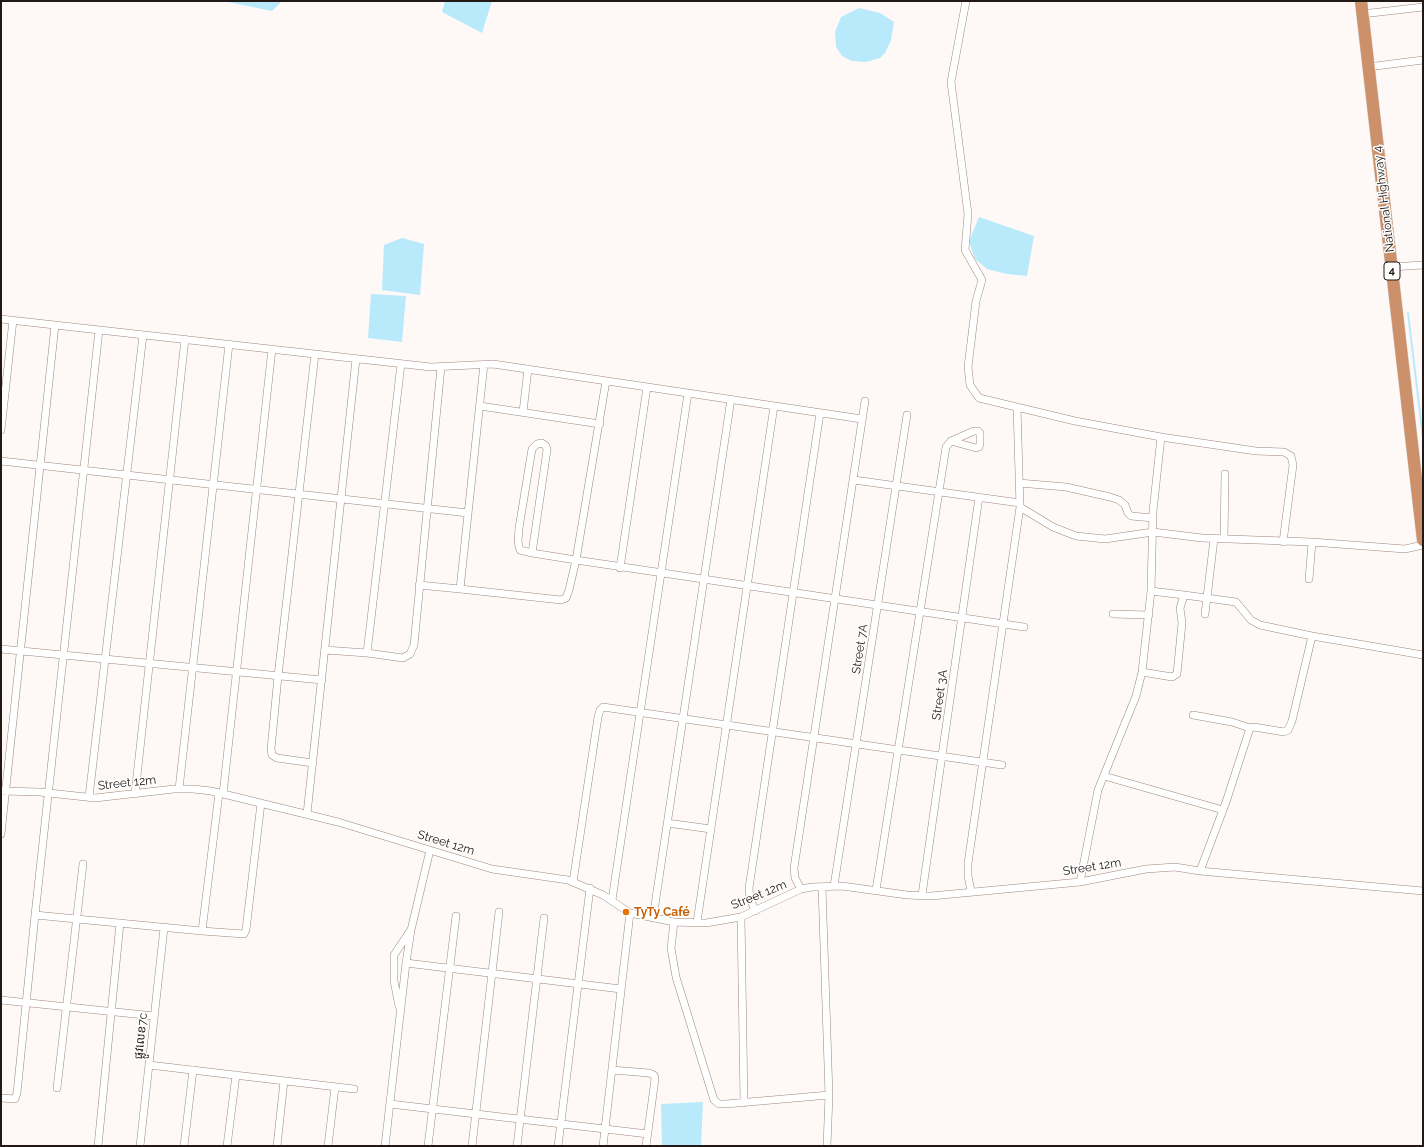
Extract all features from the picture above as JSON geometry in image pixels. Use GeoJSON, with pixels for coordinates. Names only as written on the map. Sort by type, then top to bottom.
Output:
{"type":"FeatureCollection","features":[{"type":"Feature","properties":{"kind":"highway","name":"National Highway 4"},"geometry":{"type":"LineString","coordinates":[[1361,1],[1423,540]]}},
{"type":"Feature","properties":{"kind":"street"},"geometry":{"type":"LineString","coordinates":[[966,1],[951,82],[968,214],[965,250],[982,280],[976,301],[968,367],[970,385],[979,398],[1075,421],[1161,437],[1256,450],[1284,452],[1291,456],[1293,465],[1283,542]]}},
{"type":"Feature","properties":{"kind":"street"},"geometry":{"type":"LineString","coordinates":[[1362,14],[1423,7]]}},
{"type":"Feature","properties":{"kind":"street"},"geometry":{"type":"LineString","coordinates":[[1368,67],[1423,60]]}},
{"type":"Feature","properties":{"kind":"street"},"geometry":{"type":"LineString","coordinates":[[1391,266],[1423,265]]}},
{"type":"Feature","properties":{"kind":"street"},"geometry":{"type":"LineString","coordinates":[[1,319],[431,367],[493,364],[862,419]]}},
{"type":"Feature","properties":{"kind":"street"},"geometry":{"type":"LineString","coordinates":[[1,430],[13,320]]}},
{"type":"Feature","properties":{"kind":"street"},"geometry":{"type":"LineString","coordinates":[[1,834],[3,791],[20,651],[55,325]]}},
{"type":"Feature","properties":{"kind":"street"},"geometry":{"type":"LineString","coordinates":[[1,1098],[14,1099],[17,1093],[99,330]]}},
{"type":"Feature","properties":{"kind":"street"},"geometry":{"type":"LineString","coordinates":[[89,798],[143,335]]}},
{"type":"Feature","properties":{"kind":"street"},"geometry":{"type":"LineString","coordinates":[[135,794],[184,339]]}},
{"type":"Feature","properties":{"kind":"street"},"geometry":{"type":"LineString","coordinates":[[179,789],[229,344]]}},
{"type":"Feature","properties":{"kind":"street"},"geometry":{"type":"LineString","coordinates":[[202,931],[236,672],[272,349]]}},
{"type":"Feature","properties":{"kind":"street"},"geometry":{"type":"LineString","coordinates":[[313,763],[277,758],[272,754],[271,749],[315,354]]}},
{"type":"Feature","properties":{"kind":"street"},"geometry":{"type":"LineString","coordinates":[[307,814],[356,359]]}},
{"type":"Feature","properties":{"kind":"street"},"geometry":{"type":"LineString","coordinates":[[367,653],[401,364]]}},
{"type":"Feature","properties":{"kind":"street"},"geometry":{"type":"LineString","coordinates":[[460,589],[484,364]]}},
{"type":"Feature","properties":{"kind":"street"},"geometry":{"type":"LineString","coordinates":[[325,650],[367,653],[403,658],[410,654],[414,645],[440,367]]}},
{"type":"Feature","properties":{"kind":"street"},"geometry":{"type":"LineString","coordinates":[[522,412],[528,369]]}},
{"type":"Feature","properties":{"kind":"street"},"geometry":{"type":"LineString","coordinates":[[419,585],[561,600],[566,598],[576,560],[606,381]]}},
{"type":"Feature","properties":{"kind":"street"},"geometry":{"type":"LineString","coordinates":[[620,568],[647,387]]}},
{"type":"Feature","properties":{"kind":"street"},"geometry":{"type":"LineString","coordinates":[[612,900],[688,393]]}},
{"type":"Feature","properties":{"kind":"street"},"geometry":{"type":"LineString","coordinates":[[653,918],[731,400]]}},
{"type":"Feature","properties":{"kind":"street"},"geometry":{"type":"LineString","coordinates":[[801,889],[795,878],[794,868],[865,401]]}},
{"type":"Feature","properties":{"kind":"street"},"geometry":{"type":"LineString","coordinates":[[480,406],[600,424]]}},
{"type":"Feature","properties":{"kind":"street"},"geometry":{"type":"LineString","coordinates":[[697,922],[774,406]]}},
{"type":"Feature","properties":{"kind":"street"},"geometry":{"type":"LineString","coordinates":[[970,891],[968,863],[1020,505],[1017,407]]}},
{"type":"Feature","properties":{"kind":"street"},"geometry":{"type":"LineString","coordinates":[[755,911],[750,898],[749,888],[820,413]]}},
{"type":"Feature","properties":{"kind":"street","name":"Street 7A"},"geometry":{"type":"LineString","coordinates":[[834,886],[907,415]]}},
{"type":"Feature","properties":{"kind":"street"},"geometry":{"type":"LineString","coordinates":[[1080,882],[1098,790],[1136,696],[1142,672],[1151,591],[1153,518],[1161,437]]}},
{"type":"Feature","properties":{"kind":"street"},"geometry":{"type":"LineString","coordinates":[[876,890],[938,492],[946,447],[951,441]]}},
{"type":"Feature","properties":{"kind":"street"},"geometry":{"type":"LineString","coordinates":[[532,552],[547,450],[546,446],[542,443],[537,444],[532,449],[519,528],[518,547],[520,550],[620,568],[1024,627]]}},
{"type":"Feature","properties":{"kind":"street"},"geometry":{"type":"LineString","coordinates":[[1,462],[468,513]]}},
{"type":"Feature","properties":{"kind":"street"},"geometry":{"type":"LineString","coordinates":[[1224,539],[1225,474]]}},
{"type":"Feature","properties":{"kind":"street"},"geometry":{"type":"LineString","coordinates":[[854,480],[979,497],[1020,505],[1053,527],[1076,536],[1105,539],[1153,532],[1214,539],[1312,542],[1405,549],[1423,545]]}},
{"type":"Feature","properties":{"kind":"street"},"geometry":{"type":"LineString","coordinates":[[1019,483],[1066,487],[1110,497],[1125,504],[1128,513],[1131,516],[1153,518]]}},
{"type":"Feature","properties":{"kind":"street","name":"Street 3A"},"geometry":{"type":"LineString","coordinates":[[922,896],[979,497]]}},
{"type":"Feature","properties":{"kind":"street"},"geometry":{"type":"LineString","coordinates":[[1205,614],[1214,539]]}},
{"type":"Feature","properties":{"kind":"street"},"geometry":{"type":"LineString","coordinates":[[1309,579],[1312,542]]}},
{"type":"Feature","properties":{"kind":"street"},"geometry":{"type":"LineString","coordinates":[[1151,591],[1236,602],[1251,620],[1260,625],[1312,636],[1422,655]]}},
{"type":"Feature","properties":{"kind":"street"},"geometry":{"type":"LineString","coordinates":[[1142,672],[1172,677],[1177,674],[1182,623],[1180,608],[1184,595]]}},
{"type":"Feature","properties":{"kind":"street"},"geometry":{"type":"LineString","coordinates":[[1113,614],[1149,615]]}},
{"type":"Feature","properties":{"kind":"street"},"geometry":{"type":"LineString","coordinates":[[1193,715],[1232,722],[1250,728],[1254,727],[1284,732],[1288,730],[1292,721],[1312,636]]}},
{"type":"Feature","properties":{"kind":"street"},"geometry":{"type":"LineString","coordinates":[[1,649],[322,680]]}},
{"type":"Feature","properties":{"kind":"street"},"geometry":{"type":"LineString","coordinates":[[573,882],[600,710],[603,707],[1002,765]]}},
{"type":"Feature","properties":{"kind":"street"},"geometry":{"type":"LineString","coordinates":[[1200,871],[1223,810],[1250,728]]}},
{"type":"Feature","properties":{"kind":"street"},"geometry":{"type":"LineString","coordinates":[[1104,776],[1223,810]]}},
{"type":"Feature","properties":{"kind":"street","name":"Street 12m"},"geometry":{"type":"LineString","coordinates":[[3,791],[49,793],[89,798],[112,797],[179,789],[193,789],[220,793],[307,814],[492,869],[557,878],[573,882],[590,888],[612,900],[630,913],[674,922],[706,922],[741,917],[801,889],[834,886],[931,896],[970,891],[1080,882],[1146,869],[1175,867],[1200,871],[1423,891]]}},
{"type":"Feature","properties":{"kind":"street"},"geometry":{"type":"LineString","coordinates":[[35,915],[164,928],[241,935],[244,934],[246,930],[261,803]]}},
{"type":"Feature","properties":{"kind":"street"},"geometry":{"type":"LineString","coordinates":[[667,823],[711,829]]}},
{"type":"Feature","properties":{"kind":"street"},"geometry":{"type":"LineString","coordinates":[[385,1146],[411,930],[430,850]]}},
{"type":"Feature","properties":{"kind":"street"},"geometry":{"type":"LineString","coordinates":[[58,1088],[83,864]]}},
{"type":"Feature","properties":{"kind":"street"},"geometry":{"type":"LineString","coordinates":[[822,887],[829,1095],[826,1146]]}},
{"type":"Feature","properties":{"kind":"street"},"geometry":{"type":"LineString","coordinates":[[558,1146],[590,888]]}},
{"type":"Feature","properties":{"kind":"street"},"geometry":{"type":"LineString","coordinates":[[472,1146],[499,912]]}},
{"type":"Feature","properties":{"kind":"street"},"geometry":{"type":"LineString","coordinates":[[603,1146],[630,913]]}},
{"type":"Feature","properties":{"kind":"street"},"geometry":{"type":"LineString","coordinates":[[428,1146],[456,916]]}},
{"type":"Feature","properties":{"kind":"street"},"geometry":{"type":"LineString","coordinates":[[741,917],[744,1103]]}},
{"type":"Feature","properties":{"kind":"street"},"geometry":{"type":"LineString","coordinates":[[517,1146],[544,918]]}},
{"type":"Feature","properties":{"kind":"street"},"geometry":{"type":"LineString","coordinates":[[674,922],[672,948],[676,977],[714,1100],[719,1104],[744,1103],[829,1095]]}},
{"type":"Feature","properties":{"kind":"street"},"geometry":{"type":"LineString","coordinates":[[98,1146],[120,923]]}},
{"type":"Feature","properties":{"kind":"street","name":"ផ្លូវលេខ7c"},"geometry":{"type":"LineString","coordinates":[[140,1146],[164,928]]}},
{"type":"Feature","properties":{"kind":"street"},"geometry":{"type":"LineString","coordinates":[[400,1013],[394,981],[394,955],[411,930]]}},
{"type":"Feature","properties":{"kind":"street"},"geometry":{"type":"LineString","coordinates":[[406,963],[621,989]]}},
{"type":"Feature","properties":{"kind":"street"},"geometry":{"type":"LineString","coordinates":[[1,1000],[154,1016]]}},
{"type":"Feature","properties":{"kind":"street"},"geometry":{"type":"LineString","coordinates":[[149,1064],[354,1089]]}},
{"type":"Feature","properties":{"kind":"street"},"geometry":{"type":"LineString","coordinates":[[184,1146],[193,1070]]}},
{"type":"Feature","properties":{"kind":"street"},"geometry":{"type":"LineString","coordinates":[[612,1070],[648,1073],[654,1075],[655,1079],[646,1146]]}},
{"type":"Feature","properties":{"kind":"street"},"geometry":{"type":"LineString","coordinates":[[227,1146],[236,1075]]}},
{"type":"Feature","properties":{"kind":"street"},"geometry":{"type":"LineString","coordinates":[[277,1146],[284,1081]]}},
{"type":"Feature","properties":{"kind":"street"},"geometry":{"type":"LineString","coordinates":[[328,1146],[335,1087]]}},
{"type":"Feature","properties":{"kind":"street"},"geometry":{"type":"LineString","coordinates":[[390,1104],[648,1134]]}},
{"type":"Feature","properties":{"kind":"water"},"geometry":{"type":"Polygon","coordinates":[[[223,1],[282,1],[272,11],[223,1]]]}},
{"type":"Feature","properties":{"kind":"water"},"geometry":{"type":"Polygon","coordinates":[[[445,1],[492,1],[482,33],[442,12],[445,1]]]}},
{"type":"Feature","properties":{"kind":"water"},"geometry":{"type":"Polygon","coordinates":[[[859,8],[880,13],[894,22],[891,40],[885,53],[880,58],[866,62],[852,61],[842,56],[836,47],[835,32],[841,17],[859,8]]]}},
{"type":"Feature","properties":{"kind":"water"},"geometry":{"type":"Polygon","coordinates":[[[979,217],[1034,236],[1027,276],[1007,274],[987,269],[975,259],[969,241],[979,217]]]}},
{"type":"Feature","properties":{"kind":"water"},"geometry":{"type":"Polygon","coordinates":[[[402,238],[424,244],[420,295],[382,290],[384,245],[402,238]]]}},
{"type":"Feature","properties":{"kind":"water"},"geometry":{"type":"Polygon","coordinates":[[[371,294],[406,296],[402,342],[368,338],[371,294]]]}},
{"type":"Feature","properties":{"kind":"water"},"geometry":{"type":"Polygon","coordinates":[[[703,1102],[701,1146],[662,1146],[661,1104],[703,1102]]]}},
{"type":"Feature","properties":{"kind":"waterway"},"geometry":{"type":"LineString","coordinates":[[1408,313],[1423,438]]}},
{"type":"Feature","properties":{"kind":"place","name":"TyTy Café"},"geometry":{"type":"Point","coordinates":[626,912]}}]}
